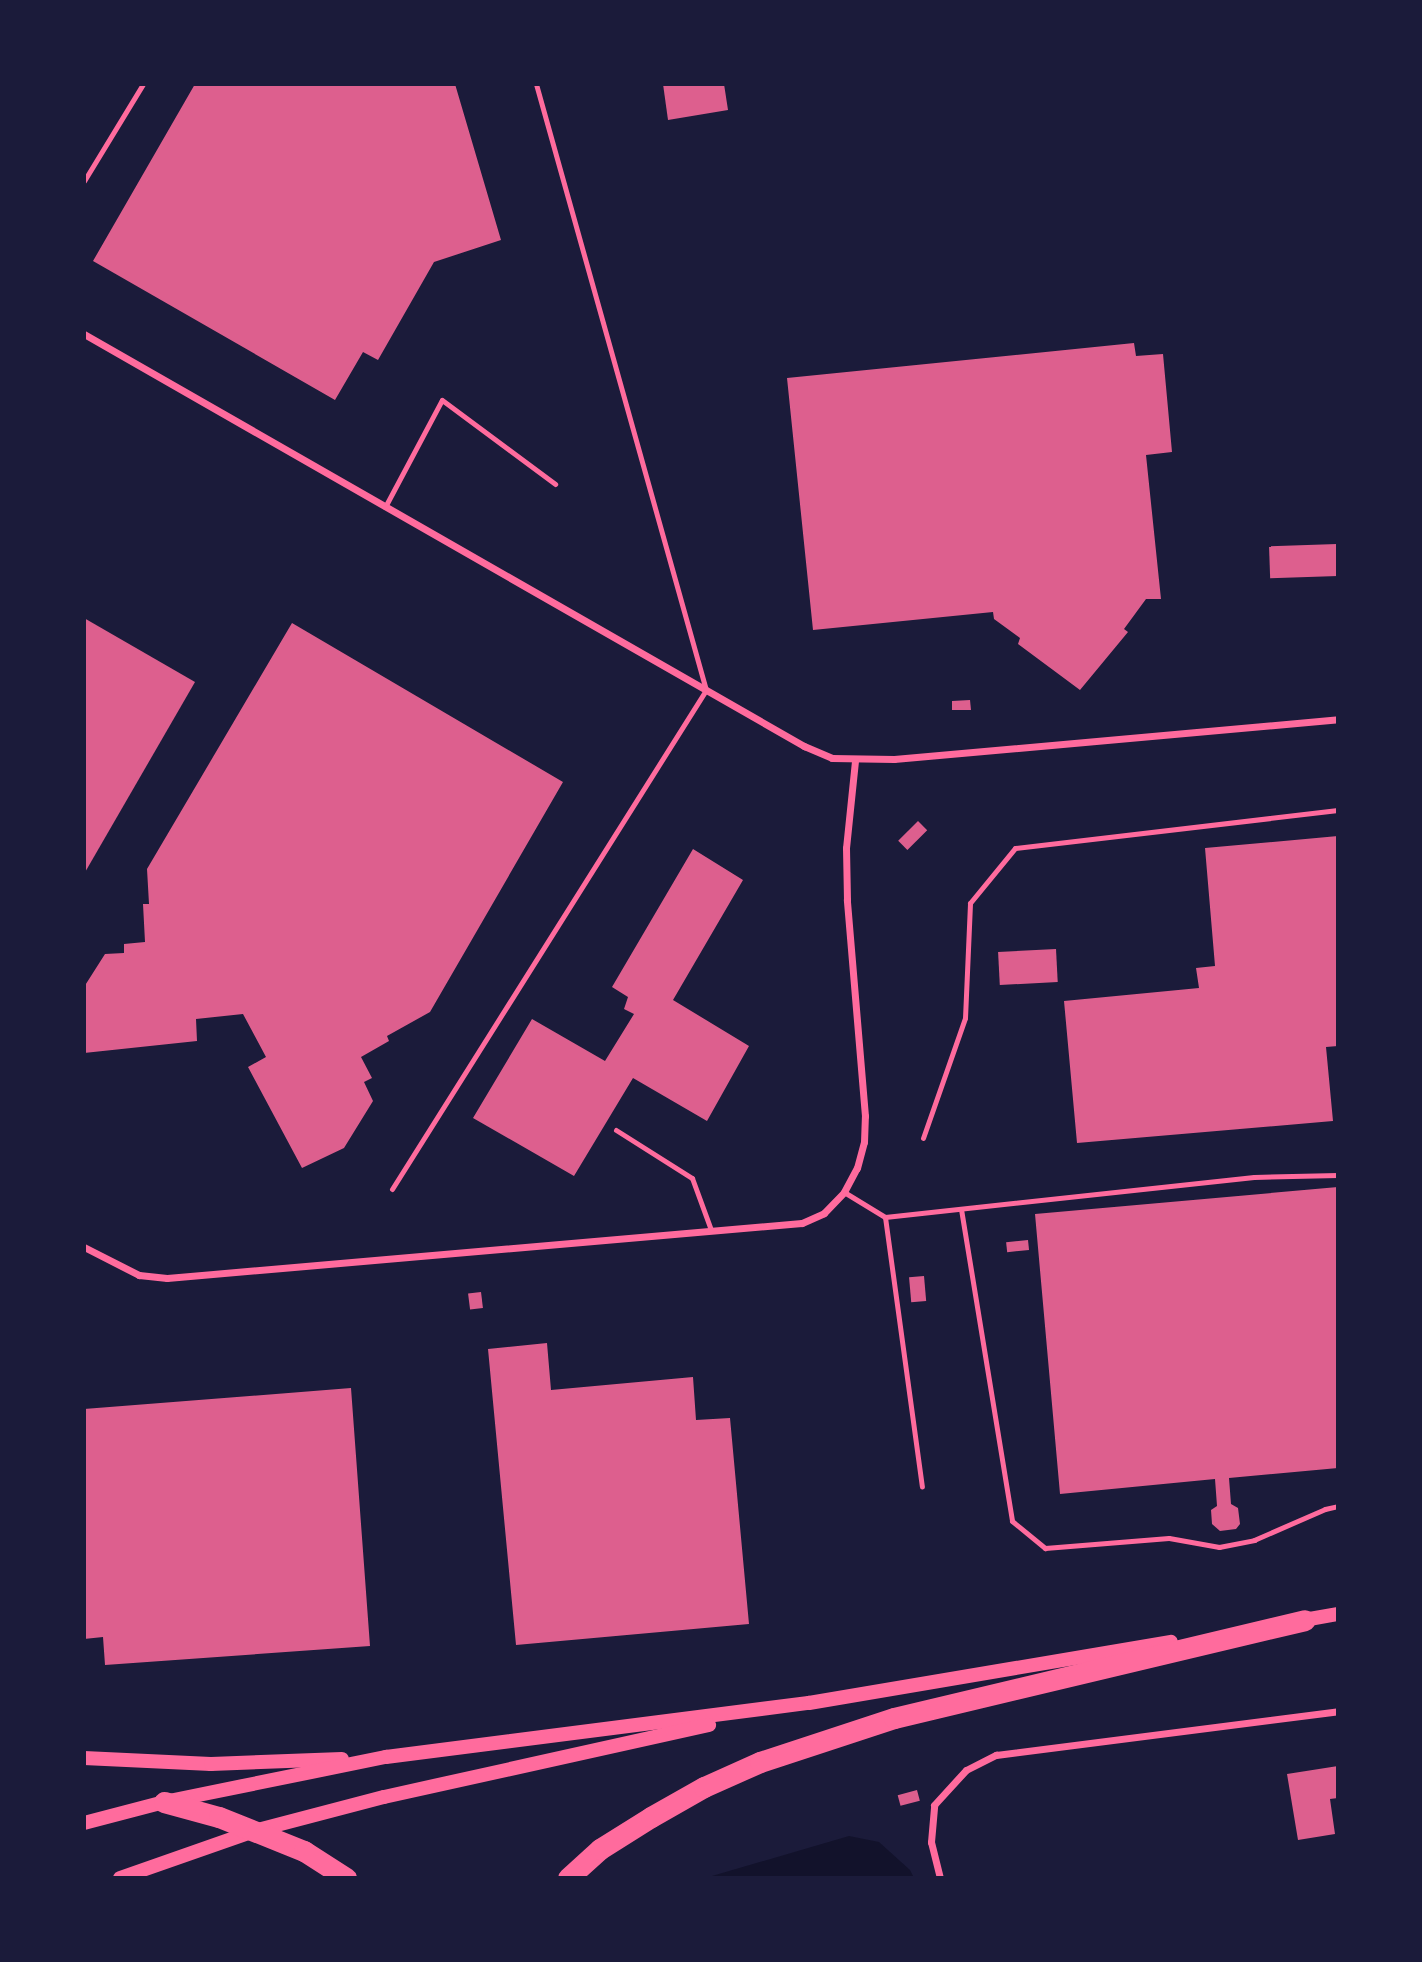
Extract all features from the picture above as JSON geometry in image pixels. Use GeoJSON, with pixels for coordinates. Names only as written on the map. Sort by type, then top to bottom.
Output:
{"type":"FeatureCollection","features":[{"type":"Feature","properties":{"kind":"highway"},"geometry":{"type":"LineString","coordinates":[[568,1878],[600,1850],[651,1817],[704,1787],[760,1762],[894,1718],[1304,1620]]}},
{"type":"Feature","properties":{"kind":"highway"},"geometry":{"type":"LineString","coordinates":[[164,1802],[254,1831],[304,1851],[345,1878]]}},
{"type":"Feature","properties":{"kind":"main road"},"geometry":{"type":"LineString","coordinates":[[84,1823],[164,1802],[386,1757],[809,1703],[1338,1614]]}},
{"type":"Feature","properties":{"kind":"main road"},"geometry":{"type":"LineString","coordinates":[[120,1878],[254,1831],[519,1765],[809,1703]]}},
{"type":"Feature","properties":{"kind":"main road"},"geometry":{"type":"LineString","coordinates":[[84,1758],[211,1763],[386,1757]]}},
{"type":"Feature","properties":{"kind":"street"},"geometry":{"type":"LineString","coordinates":[[84,334],[804,746],[832,758],[855,761],[1338,719]]}},
{"type":"Feature","properties":{"kind":"street"},"geometry":{"type":"LineString","coordinates":[[84,1247],[139,1275],[167,1278],[802,1223],[824,1213],[844,1192],[857,1168],[864,1142],[865,1116],[847,900],[846,848],[855,761]]}},
{"type":"Feature","properties":{"kind":"street"},"geometry":{"type":"LineString","coordinates":[[940,1878],[931,1842],[934,1805],[966,1770],[996,1755],[1338,1712]]}},
{"type":"Feature","properties":{"kind":"lane"},"geometry":{"type":"LineString","coordinates":[[84,181],[143,84]]}},
{"type":"Feature","properties":{"kind":"lane"},"geometry":{"type":"LineString","coordinates":[[392,1189],[706,690],[536,84]]}},
{"type":"Feature","properties":{"kind":"lane"},"geometry":{"type":"LineString","coordinates":[[385,507],[442,400],[555,484]]}},
{"type":"Feature","properties":{"kind":"lane"},"geometry":{"type":"LineString","coordinates":[[923,1138],[965,1018],[970,903],[1015,848],[1338,810]]}},
{"type":"Feature","properties":{"kind":"lane"},"geometry":{"type":"LineString","coordinates":[[616,1130],[692,1178],[712,1230]]}},
{"type":"Feature","properties":{"kind":"lane"},"geometry":{"type":"LineString","coordinates":[[844,1192],[885,1217],[1254,1177],[1338,1175]]}},
{"type":"Feature","properties":{"kind":"lane"},"geometry":{"type":"LineString","coordinates":[[961,1209],[1012,1521],[1045,1548],[1168,1538],[1219,1547],[1254,1540],[1338,1506]]}},
{"type":"Feature","properties":{"kind":"lane"},"geometry":{"type":"LineString","coordinates":[[885,1217],[922,1486]]}},
{"type":"Feature","properties":{"kind":"shaded area"},"geometry":{"type":"Polygon","coordinates":[[[849,1836],[879,1842],[910,1870],[914,1878],[675,1878],[712,1876],[849,1836]]]}},
{"type":"Feature","properties":{"kind":"building"},"geometry":{"type":"Polygon","coordinates":[[[195,84],[455,84],[501,240],[434,262],[378,360],[363,352],[335,400],[93,261],[195,84]]]}},
{"type":"Feature","properties":{"kind":"building"},"geometry":{"type":"Polygon","coordinates":[[[663,84],[724,84],[728,110],[668,120],[663,84]]]}},
{"type":"Feature","properties":{"kind":"building"},"geometry":{"type":"Polygon","coordinates":[[[1134,343],[1136,356],[1163,354],[1172,452],[1146,455],[1161,599],[1146,599],[1124,629],[1128,632],[1080,690],[1018,644],[1020,638],[994,619],[993,612],[813,630],[787,378],[1134,343]]]}},
{"type":"Feature","properties":{"kind":"building"},"geometry":{"type":"Polygon","coordinates":[[[1337,544],[1338,576],[1270,578],[1269,546],[1337,544]]]}},
{"type":"Feature","properties":{"kind":"building"},"geometry":{"type":"Polygon","coordinates":[[[84,618],[195,682],[84,874],[84,618]]]}},
{"type":"Feature","properties":{"kind":"building"},"geometry":{"type":"Polygon","coordinates":[[[292,623],[563,782],[430,1012],[387,1036],[389,1041],[361,1057],[372,1078],[364,1082],[373,1101],[344,1148],[302,1168],[248,1067],[266,1057],[243,1014],[196,1019],[197,1041],[84,1053],[84,987],[105,954],[124,953],[124,944],[145,942],[143,904],[149,904],[147,869],[292,623]]]}},
{"type":"Feature","properties":{"kind":"building"},"geometry":{"type":"Polygon","coordinates":[[[970,700],[971,710],[952,710],[952,701],[970,700]]]}},
{"type":"Feature","properties":{"kind":"building"},"geometry":{"type":"Polygon","coordinates":[[[918,821],[927,830],[907,850],[898,841],[918,821]]]}},
{"type":"Feature","properties":{"kind":"building"},"geometry":{"type":"Polygon","coordinates":[[[1338,836],[1338,1046],[1326,1047],[1333,1121],[1077,1143],[1064,1001],[1199,988],[1196,968],[1215,966],[1205,848],[1338,836]]]}},
{"type":"Feature","properties":{"kind":"building"},"geometry":{"type":"Polygon","coordinates":[[[693,849],[743,880],[673,1000],[749,1046],[707,1121],[633,1078],[574,1176],[473,1118],[532,1019],[605,1061],[634,1014],[624,1009],[628,997],[612,987],[693,849]]]}},
{"type":"Feature","properties":{"kind":"building"},"geometry":{"type":"Polygon","coordinates":[[[1056,949],[1058,982],[1000,985],[998,952],[1056,949]]]}},
{"type":"Feature","properties":{"kind":"building"},"geometry":{"type":"Polygon","coordinates":[[[1338,1187],[1338,1468],[1229,1478],[1231,1504],[1238,1508],[1240,1524],[1236,1529],[1220,1531],[1212,1524],[1211,1510],[1217,1506],[1215,1479],[1060,1494],[1035,1214],[1338,1187]]]}},
{"type":"Feature","properties":{"kind":"building"},"geometry":{"type":"Polygon","coordinates":[[[1028,1240],[1029,1250],[1007,1252],[1006,1242],[1028,1240]]]}},
{"type":"Feature","properties":{"kind":"building"},"geometry":{"type":"Polygon","coordinates":[[[924,1276],[926,1301],[911,1302],[909,1277],[924,1276]]]}},
{"type":"Feature","properties":{"kind":"building"},"geometry":{"type":"Polygon","coordinates":[[[481,1292],[483,1308],[470,1309],[468,1294],[481,1292]]]}},
{"type":"Feature","properties":{"kind":"building"},"geometry":{"type":"Polygon","coordinates":[[[547,1343],[551,1390],[693,1377],[696,1420],[730,1418],[749,1624],[516,1645],[488,1349],[547,1343]]]}},
{"type":"Feature","properties":{"kind":"building"},"geometry":{"type":"Polygon","coordinates":[[[351,1388],[370,1646],[105,1665],[103,1637],[84,1639],[84,1409],[351,1388]]]}},
{"type":"Feature","properties":{"kind":"building"},"geometry":{"type":"Polygon","coordinates":[[[1338,1766],[1338,1798],[1330,1799],[1335,1834],[1298,1840],[1287,1774],[1338,1766]]]}},
{"type":"Feature","properties":{"kind":"building"},"geometry":{"type":"Polygon","coordinates":[[[917,1790],[920,1801],[901,1806],[898,1795],[917,1790]]]}}]}
